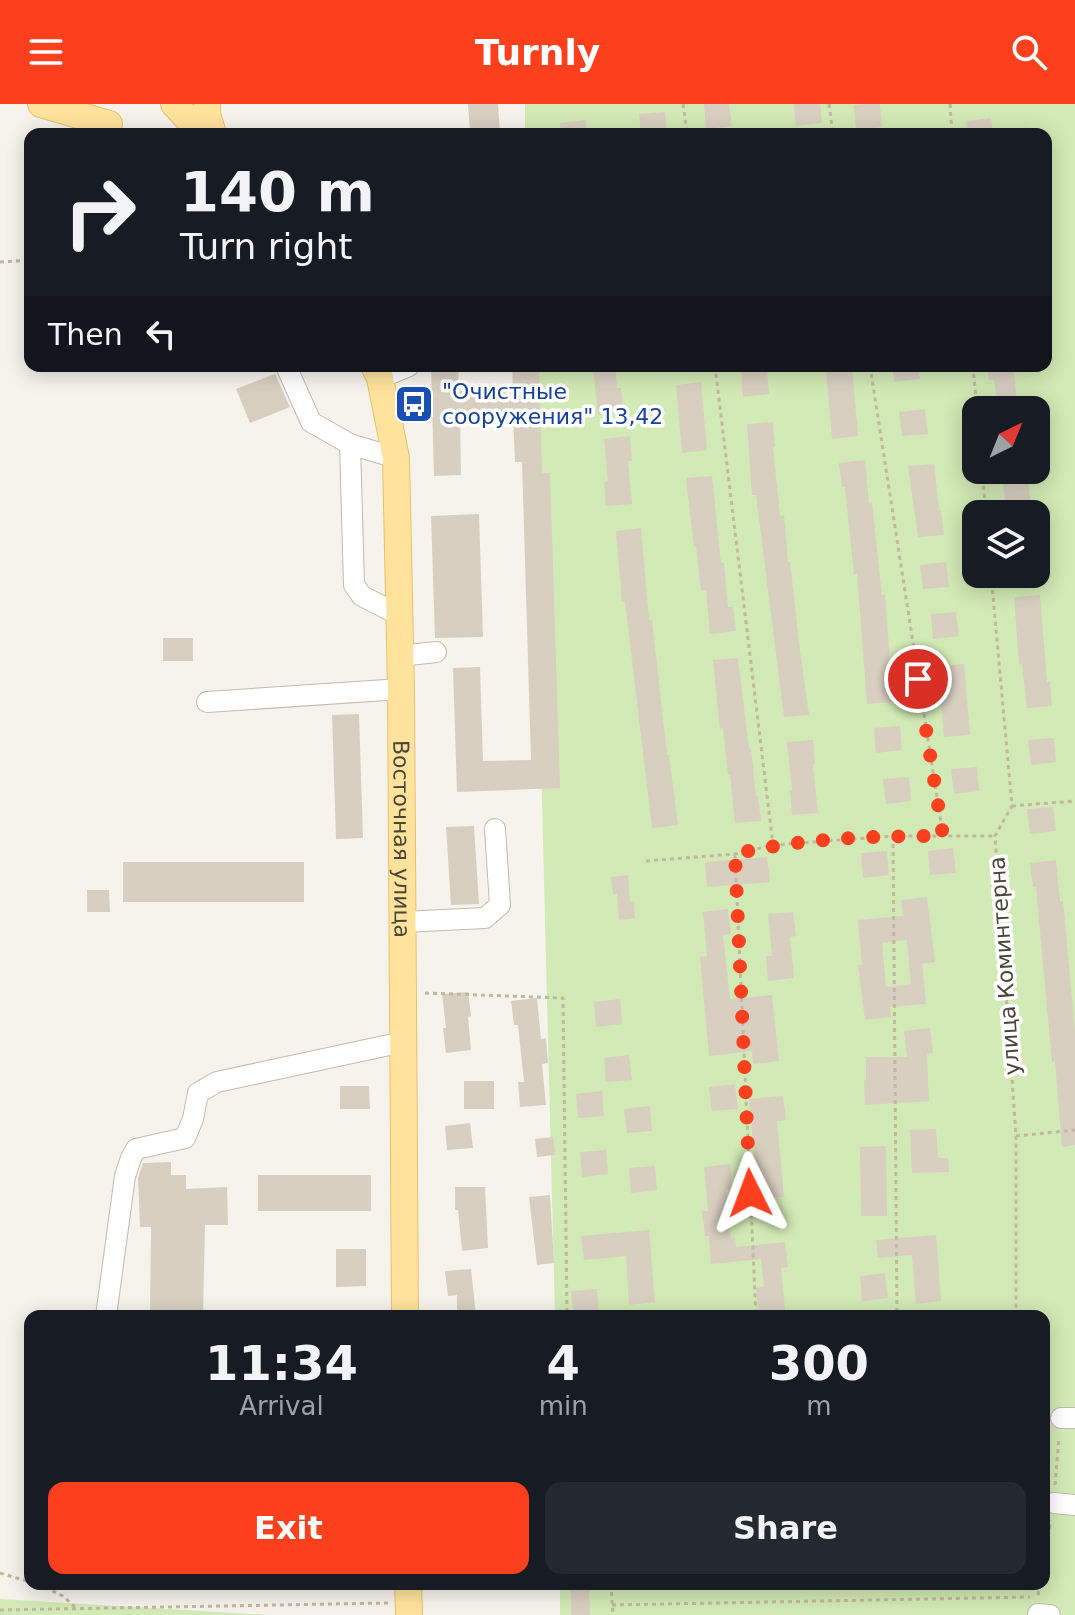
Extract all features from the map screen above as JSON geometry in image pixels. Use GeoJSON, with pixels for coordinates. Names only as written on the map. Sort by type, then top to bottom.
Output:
{"type":"FeatureCollection","features":[{"type":"Feature","properties":{"kind":"main road"},"geometry":{"type":"LineString","coordinates":[[41,104],[112,121]]}},
{"type":"Feature","properties":{"kind":"main road"},"geometry":{"type":"LineString","coordinates":[[174,104],[196,128]]}},
{"type":"Feature","properties":{"kind":"main road"},"geometry":{"type":"LineString","coordinates":[[207,104],[211,128]]}},
{"type":"Feature","properties":{"kind":"main road","name":"Восточная улица"},"geometry":{"type":"LineString","coordinates":[[377,372],[396,458],[401,689],[405,1310]]}},
{"type":"Feature","properties":{"kind":"street"},"geometry":{"type":"LineString","coordinates":[[289,372],[311,422],[350,444],[396,458]]}},
{"type":"Feature","properties":{"kind":"street"},"geometry":{"type":"LineString","coordinates":[[350,444],[354,585],[362,596],[399,615]]}},
{"type":"Feature","properties":{"kind":"street"},"geometry":{"type":"LineString","coordinates":[[400,656],[436,652]]}},
{"type":"Feature","properties":{"kind":"street"},"geometry":{"type":"LineString","coordinates":[[207,702],[401,689]]}},
{"type":"Feature","properties":{"kind":"street"},"geometry":{"type":"LineString","coordinates":[[402,922],[485,918],[500,905],[495,829]]}},
{"type":"Feature","properties":{"kind":"street"},"geometry":{"type":"LineString","coordinates":[[107,1310],[125,1176],[136,1149],[185,1138],[193,1119],[198,1093],[217,1082],[403,1042]]}},
{"type":"Feature","properties":{"kind":"street"},"geometry":{"type":"LineString","coordinates":[[1054,1503],[1075,1505]]}},
{"type":"Feature","properties":{"kind":"path"},"geometry":{"type":"LineString","coordinates":[[683,104],[686,128]]}},
{"type":"Feature","properties":{"kind":"path"},"geometry":{"type":"LineString","coordinates":[[829,104],[832,128]]}},
{"type":"Feature","properties":{"kind":"path"},"geometry":{"type":"LineString","coordinates":[[950,104],[952,128]]}},
{"type":"Feature","properties":{"kind":"path"},"geometry":{"type":"LineString","coordinates":[[0,262],[24,260]]}},
{"type":"Feature","properties":{"kind":"path"},"geometry":{"type":"LineString","coordinates":[[716,372],[773,845]]}},
{"type":"Feature","properties":{"kind":"path"},"geometry":{"type":"LineString","coordinates":[[871,372],[943,836]]}},
{"type":"Feature","properties":{"kind":"path"},"geometry":{"type":"LineString","coordinates":[[974,372],[976,396]]}},
{"type":"Feature","properties":{"kind":"path"},"geometry":{"type":"LineString","coordinates":[[992,588],[1012,806],[1075,801]]}},
{"type":"Feature","properties":{"kind":"path","name":"улица Коминтерна"},"geometry":{"type":"LineString","coordinates":[[1012,806],[995,836],[1016,1136],[1016,1310]]}},
{"type":"Feature","properties":{"kind":"path"},"geometry":{"type":"LineString","coordinates":[[893,836],[897,1310]]}},
{"type":"Feature","properties":{"kind":"path"},"geometry":{"type":"LineString","coordinates":[[646,861],[735,854],[773,845],[893,836],[995,836]]}},
{"type":"Feature","properties":{"kind":"path"},"geometry":{"type":"LineString","coordinates":[[735,854],[756,1310]]}},
{"type":"Feature","properties":{"kind":"path"},"geometry":{"type":"LineString","coordinates":[[402,992],[563,998],[567,1310]]}},
{"type":"Feature","properties":{"kind":"path"},"geometry":{"type":"LineString","coordinates":[[1016,1136],[1075,1130]]}},
{"type":"Feature","properties":{"kind":"path"},"geometry":{"type":"LineString","coordinates":[[0,1573],[24,1580]]}},
{"type":"Feature","properties":{"kind":"path"},"geometry":{"type":"LineString","coordinates":[[50,1590],[76,1608]]}},
{"type":"Feature","properties":{"kind":"path"},"geometry":{"type":"LineString","coordinates":[[611,1590],[613,1615]]}},
{"type":"Feature","properties":{"kind":"path"},"geometry":{"type":"LineString","coordinates":[[0,1610],[408,1600]]}},
{"type":"Feature","properties":{"kind":"path"},"geometry":{"type":"LineString","coordinates":[[612,1605],[1042,1609]]}},
{"type":"Feature","properties":{"kind":"green space"},"geometry":{"type":"Polygon","coordinates":[[[525,104],[1075,104],[1075,1615],[560,1615],[560,1590],[1050,1590],[1050,1310],[555,1310],[531,372],[1052,372],[1052,128],[525,128],[525,104]]]}},
{"type":"Feature","properties":{"kind":"green space"},"geometry":{"type":"Polygon","coordinates":[[[0,1599],[270,1615],[0,1615],[0,1599]]]}},
{"type":"Feature","properties":{"kind":"building"},"geometry":{"type":"Polygon","coordinates":[[[468,104],[498,104],[500,128],[470,128],[468,104]]]}},
{"type":"Feature","properties":{"kind":"building"},"geometry":{"type":"Polygon","coordinates":[[[704,104],[729,104],[732,126],[706,128],[704,104]]]}},
{"type":"Feature","properties":{"kind":"building"},"geometry":{"type":"Polygon","coordinates":[[[794,104],[820,104],[822,123],[796,126],[794,104]]]}},
{"type":"Feature","properties":{"kind":"building"},"geometry":{"type":"Polygon","coordinates":[[[880,104],[882,127],[856,128],[854,105],[880,104]]]}},
{"type":"Feature","properties":{"kind":"building"},"geometry":{"type":"Polygon","coordinates":[[[665,112],[666,128],[640,128],[639,114],[665,112]]]}},
{"type":"Feature","properties":{"kind":"building"},"geometry":{"type":"Polygon","coordinates":[[[991,118],[992,128],[967,128],[966,121],[991,118]]]}},
{"type":"Feature","properties":{"kind":"building"},"geometry":{"type":"Polygon","coordinates":[[[586,120],[587,128],[560,128],[560,123],[586,120]]]}},
{"type":"Feature","properties":{"kind":"building"},"geometry":{"type":"Polygon","coordinates":[[[431,372],[458,372],[459,391],[513,389],[512,372],[539,372],[542,473],[550,473],[560,788],[457,792],[453,668],[480,667],[483,761],[531,760],[522,462],[515,462],[513,417],[460,417],[461,475],[434,476],[431,372]]]}},
{"type":"Feature","properties":{"kind":"building"},"geometry":{"type":"Polygon","coordinates":[[[594,372],[616,372],[624,412],[598,415],[594,372]]]}},
{"type":"Feature","properties":{"kind":"building"},"geometry":{"type":"Polygon","coordinates":[[[741,372],[767,372],[769,394],[743,397],[741,372]]]}},
{"type":"Feature","properties":{"kind":"building"},"geometry":{"type":"Polygon","coordinates":[[[826,372],[852,372],[858,436],[832,439],[826,372]]]}},
{"type":"Feature","properties":{"kind":"building"},"geometry":{"type":"Polygon","coordinates":[[[893,372],[919,372],[920,379],[894,382],[893,372]]]}},
{"type":"Feature","properties":{"kind":"building"},"geometry":{"type":"Polygon","coordinates":[[[988,372],[1014,372],[1016,396],[996,396],[994,380],[989,380],[988,372]]]}},
{"type":"Feature","properties":{"kind":"building"},"geometry":{"type":"Polygon","coordinates":[[[275,374],[290,407],[250,423],[236,389],[275,374]]]}},
{"type":"Feature","properties":{"kind":"building"},"geometry":{"type":"Polygon","coordinates":[[[701,382],[707,450],[682,453],[676,385],[701,382]]]}},
{"type":"Feature","properties":{"kind":"building"},"geometry":{"type":"Polygon","coordinates":[[[925,409],[928,434],[902,436],[899,412],[925,409]]]}},
{"type":"Feature","properties":{"kind":"building"},"geometry":{"type":"Polygon","coordinates":[[[773,422],[780,516],[784,515],[809,715],[784,717],[756,495],[752,495],[747,424],[773,422]]]}},
{"type":"Feature","properties":{"kind":"building"},"geometry":{"type":"Polygon","coordinates":[[[630,436],[632,461],[628,461],[632,504],[606,506],[604,482],[608,481],[604,439],[630,436]]]}},
{"type":"Feature","properties":{"kind":"building"},"geometry":{"type":"Polygon","coordinates":[[[865,460],[882,595],[885,595],[893,702],[867,704],[857,574],[854,575],[845,487],[842,487],[839,463],[865,460]]]}},
{"type":"Feature","properties":{"kind":"building"},"geometry":{"type":"Polygon","coordinates":[[[934,464],[944,535],[918,537],[908,466],[934,464]]]}},
{"type":"Feature","properties":{"kind":"building"},"geometry":{"type":"Polygon","coordinates":[[[712,476],[721,563],[724,563],[728,607],[733,607],[736,631],[710,634],[706,590],[701,590],[686,478],[712,476]]]}},
{"type":"Feature","properties":{"kind":"building"},"geometry":{"type":"Polygon","coordinates":[[[1003,484],[1029,484],[1030,500],[1005,500],[1003,484]]]}},
{"type":"Feature","properties":{"kind":"building"},"geometry":{"type":"Polygon","coordinates":[[[479,514],[483,637],[435,638],[431,516],[479,514]]]}},
{"type":"Feature","properties":{"kind":"building"},"geometry":{"type":"Polygon","coordinates":[[[641,528],[649,620],[652,620],[678,825],[652,828],[625,601],[622,601],[616,531],[641,528]]]}},
{"type":"Feature","properties":{"kind":"building"},"geometry":{"type":"Polygon","coordinates":[[[946,562],[949,587],[923,589],[920,565],[946,562]]]}},
{"type":"Feature","properties":{"kind":"building"},"geometry":{"type":"Polygon","coordinates":[[[1040,595],[1052,706],[1027,708],[1022,664],[1019,664],[1014,597],[1040,595]]]}},
{"type":"Feature","properties":{"kind":"building"},"geometry":{"type":"Polygon","coordinates":[[[956,612],[959,636],[933,639],[931,614],[956,612]]]}},
{"type":"Feature","properties":{"kind":"building"},"geometry":{"type":"Polygon","coordinates":[[[163,638],[193,638],[193,661],[163,661],[163,638]]]}},
{"type":"Feature","properties":{"kind":"building"},"geometry":{"type":"Polygon","coordinates":[[[738,658],[761,821],[735,823],[713,660],[738,658]]]}},
{"type":"Feature","properties":{"kind":"building"},"geometry":{"type":"Polygon","coordinates":[[[964,664],[970,735],[944,737],[938,666],[964,664]]]}},
{"type":"Feature","properties":{"kind":"building"},"geometry":{"type":"Polygon","coordinates":[[[359,714],[363,838],[336,839],[332,715],[359,714]]]}},
{"type":"Feature","properties":{"kind":"building"},"geometry":{"type":"Polygon","coordinates":[[[900,726],[902,750],[876,753],[874,728],[900,726]]]}},
{"type":"Feature","properties":{"kind":"building"},"geometry":{"type":"Polygon","coordinates":[[[1054,738],[1056,762],[1031,765],[1028,740],[1054,738]]]}},
{"type":"Feature","properties":{"kind":"building"},"geometry":{"type":"Polygon","coordinates":[[[813,740],[818,813],[792,815],[787,742],[813,740]]]}},
{"type":"Feature","properties":{"kind":"building"},"geometry":{"type":"Polygon","coordinates":[[[977,767],[979,791],[954,794],[951,769],[977,767]]]}},
{"type":"Feature","properties":{"kind":"building"},"geometry":{"type":"Polygon","coordinates":[[[909,777],[911,801],[886,804],[883,779],[909,777]]]}},
{"type":"Feature","properties":{"kind":"building"},"geometry":{"type":"Polygon","coordinates":[[[1053,807],[1056,831],[1030,834],[1027,809],[1053,807]]]}},
{"type":"Feature","properties":{"kind":"building"},"geometry":{"type":"Polygon","coordinates":[[[474,826],[479,904],[451,905],[446,827],[474,826]]]}},
{"type":"Feature","properties":{"kind":"building"},"geometry":{"type":"Polygon","coordinates":[[[953,848],[956,873],[930,875],[928,851],[953,848]]]}},
{"type":"Feature","properties":{"kind":"building"},"geometry":{"type":"Polygon","coordinates":[[[887,851],[889,875],[863,878],[861,853],[887,851]]]}},
{"type":"Feature","properties":{"kind":"building"},"geometry":{"type":"Polygon","coordinates":[[[767,857],[770,882],[707,887],[705,862],[767,857]]]}},
{"type":"Feature","properties":{"kind":"building"},"geometry":{"type":"Polygon","coordinates":[[[1056,860],[1060,901],[1063,901],[1075,1031],[1075,1145],[1062,1147],[1036,887],[1033,887],[1030,863],[1056,860]]]}},
{"type":"Feature","properties":{"kind":"building"},"geometry":{"type":"Polygon","coordinates":[[[123,862],[304,862],[304,902],[123,902],[123,862]]]}},
{"type":"Feature","properties":{"kind":"building"},"geometry":{"type":"Polygon","coordinates":[[[628,875],[635,918],[619,920],[617,894],[613,894],[611,877],[628,875]]]}},
{"type":"Feature","properties":{"kind":"building"},"geometry":{"type":"Polygon","coordinates":[[[87,890],[109,890],[110,912],[87,912],[87,890]]]}},
{"type":"Feature","properties":{"kind":"building"},"geometry":{"type":"Polygon","coordinates":[[[927,897],[935,962],[922,964],[926,1004],[890,1007],[891,1017],[865,1020],[858,965],[862,965],[858,920],[903,916],[901,900],[927,897]],[[907,940],[882,943],[886,987],[911,984],[907,940]]]}},
{"type":"Feature","properties":{"kind":"building"},"geometry":{"type":"Polygon","coordinates":[[[728,909],[731,934],[723,935],[730,999],[772,995],[779,1061],[753,1064],[752,1051],[709,1056],[700,957],[707,956],[703,912],[728,909]]]}},
{"type":"Feature","properties":{"kind":"building"},"geometry":{"type":"Polygon","coordinates":[[[793,912],[796,936],[790,937],[794,978],[768,981],[766,956],[772,956],[768,914],[793,912]]]}},
{"type":"Feature","properties":{"kind":"building"},"geometry":{"type":"Polygon","coordinates":[[[468,992],[471,1050],[446,1053],[442,994],[468,992]]]}},
{"type":"Feature","properties":{"kind":"building"},"geometry":{"type":"Polygon","coordinates":[[[537,998],[541,1039],[546,1038],[548,1063],[542,1064],[546,1105],[520,1107],[518,1082],[524,1082],[518,1025],[514,1025],[511,1001],[537,998]]]}},
{"type":"Feature","properties":{"kind":"building"},"geometry":{"type":"Polygon","coordinates":[[[620,999],[622,1024],[596,1027],[594,1002],[620,999]]]}},
{"type":"Feature","properties":{"kind":"building"},"geometry":{"type":"Polygon","coordinates":[[[930,1028],[933,1053],[927,1054],[929,1101],[865,1105],[866,1057],[907,1057],[904,1031],[930,1028]]]}},
{"type":"Feature","properties":{"kind":"building"},"geometry":{"type":"Polygon","coordinates":[[[629,1055],[632,1080],[606,1082],[604,1058],[629,1055]]]}},
{"type":"Feature","properties":{"kind":"building"},"geometry":{"type":"Polygon","coordinates":[[[464,1081],[494,1081],[494,1109],[464,1109],[464,1081]]]}},
{"type":"Feature","properties":{"kind":"building"},"geometry":{"type":"Polygon","coordinates":[[[735,1084],[738,1109],[712,1111],[709,1087],[735,1084]]]}},
{"type":"Feature","properties":{"kind":"building"},"geometry":{"type":"Polygon","coordinates":[[[340,1086],[369,1086],[370,1109],[340,1109],[340,1086]]]}},
{"type":"Feature","properties":{"kind":"building"},"geometry":{"type":"Polygon","coordinates":[[[602,1091],[604,1116],[578,1118],[576,1094],[602,1091]]]}},
{"type":"Feature","properties":{"kind":"building"},"geometry":{"type":"Polygon","coordinates":[[[783,1096],[786,1120],[777,1121],[784,1197],[758,1199],[749,1099],[783,1096]]]}},
{"type":"Feature","properties":{"kind":"building"},"geometry":{"type":"Polygon","coordinates":[[[650,1106],[652,1131],[627,1133],[624,1109],[650,1106]]]}},
{"type":"Feature","properties":{"kind":"building"},"geometry":{"type":"Polygon","coordinates":[[[470,1123],[473,1148],[447,1150],[445,1126],[470,1123]]]}},
{"type":"Feature","properties":{"kind":"building"},"geometry":{"type":"Polygon","coordinates":[[[936,1129],[938,1158],[948,1158],[949,1172],[912,1173],[910,1130],[936,1129]]]}},
{"type":"Feature","properties":{"kind":"building"},"geometry":{"type":"Polygon","coordinates":[[[553,1137],[555,1155],[537,1157],[535,1139],[553,1137]]]}},
{"type":"Feature","properties":{"kind":"building"},"geometry":{"type":"Polygon","coordinates":[[[886,1146],[887,1216],[861,1216],[860,1147],[886,1146]]]}},
{"type":"Feature","properties":{"kind":"building"},"geometry":{"type":"Polygon","coordinates":[[[606,1150],[608,1174],[582,1177],[580,1152],[606,1150]]]}},
{"type":"Feature","properties":{"kind":"building"},"geometry":{"type":"Polygon","coordinates":[[[171,1162],[171,1175],[186,1175],[186,1189],[227,1187],[228,1225],[205,1225],[203,1310],[150,1310],[151,1227],[140,1227],[138,1178],[143,1163],[171,1162]]]}},
{"type":"Feature","properties":{"kind":"building"},"geometry":{"type":"Polygon","coordinates":[[[730,1164],[732,1189],[726,1190],[731,1238],[735,1237],[736,1247],[785,1242],[788,1267],[781,1268],[785,1310],[759,1310],[756,1288],[764,1287],[761,1259],[711,1264],[709,1236],[705,1236],[702,1211],[708,1211],[704,1167],[730,1164]]]}},
{"type":"Feature","properties":{"kind":"building"},"geometry":{"type":"Polygon","coordinates":[[[655,1166],[657,1190],[631,1193],[629,1168],[655,1166]]]}},
{"type":"Feature","properties":{"kind":"building"},"geometry":{"type":"Polygon","coordinates":[[[258,1175],[371,1175],[371,1211],[258,1211],[258,1175]]]}},
{"type":"Feature","properties":{"kind":"building"},"geometry":{"type":"Polygon","coordinates":[[[455,1187],[485,1187],[488,1248],[462,1251],[458,1210],[455,1210],[455,1187]]]}},
{"type":"Feature","properties":{"kind":"building"},"geometry":{"type":"Polygon","coordinates":[[[550,1195],[554,1263],[537,1265],[529,1197],[550,1195]]]}},
{"type":"Feature","properties":{"kind":"building"},"geometry":{"type":"Polygon","coordinates":[[[649,1230],[655,1302],[629,1305],[626,1256],[584,1260],[581,1236],[649,1230]]]}},
{"type":"Feature","properties":{"kind":"building"},"geometry":{"type":"Polygon","coordinates":[[[936,1235],[941,1301],[916,1304],[912,1255],[878,1258],[876,1240],[936,1235]]]}},
{"type":"Feature","properties":{"kind":"building"},"geometry":{"type":"Polygon","coordinates":[[[336,1249],[366,1249],[366,1286],[336,1287],[336,1249]]]}},
{"type":"Feature","properties":{"kind":"building"},"geometry":{"type":"Polygon","coordinates":[[[471,1269],[475,1310],[457,1310],[457,1295],[448,1296],[445,1271],[471,1269]]]}},
{"type":"Feature","properties":{"kind":"building"},"geometry":{"type":"Polygon","coordinates":[[[885,1273],[888,1298],[862,1301],[860,1276],[885,1273]]]}},
{"type":"Feature","properties":{"kind":"building"},"geometry":{"type":"Polygon","coordinates":[[[597,1289],[599,1310],[573,1310],[571,1291],[597,1289]]]}},
{"type":"Feature","properties":{"kind":"building"},"geometry":{"type":"Polygon","coordinates":[[[571,1590],[589,1590],[590,1615],[571,1615],[571,1590]]]}},
{"type":"Feature","properties":{"kind":"place","name":"\"Очистные сооружения\" 13,42"},"geometry":{"type":"Point","coordinates":[414,404]}},
{"type":"Feature","properties":{"kind":"route"},"geometry":{"type":"LineString","coordinates":[[750,1193],[735,854],[773,845],[893,836],[943,836],[918,679]]}}]}
